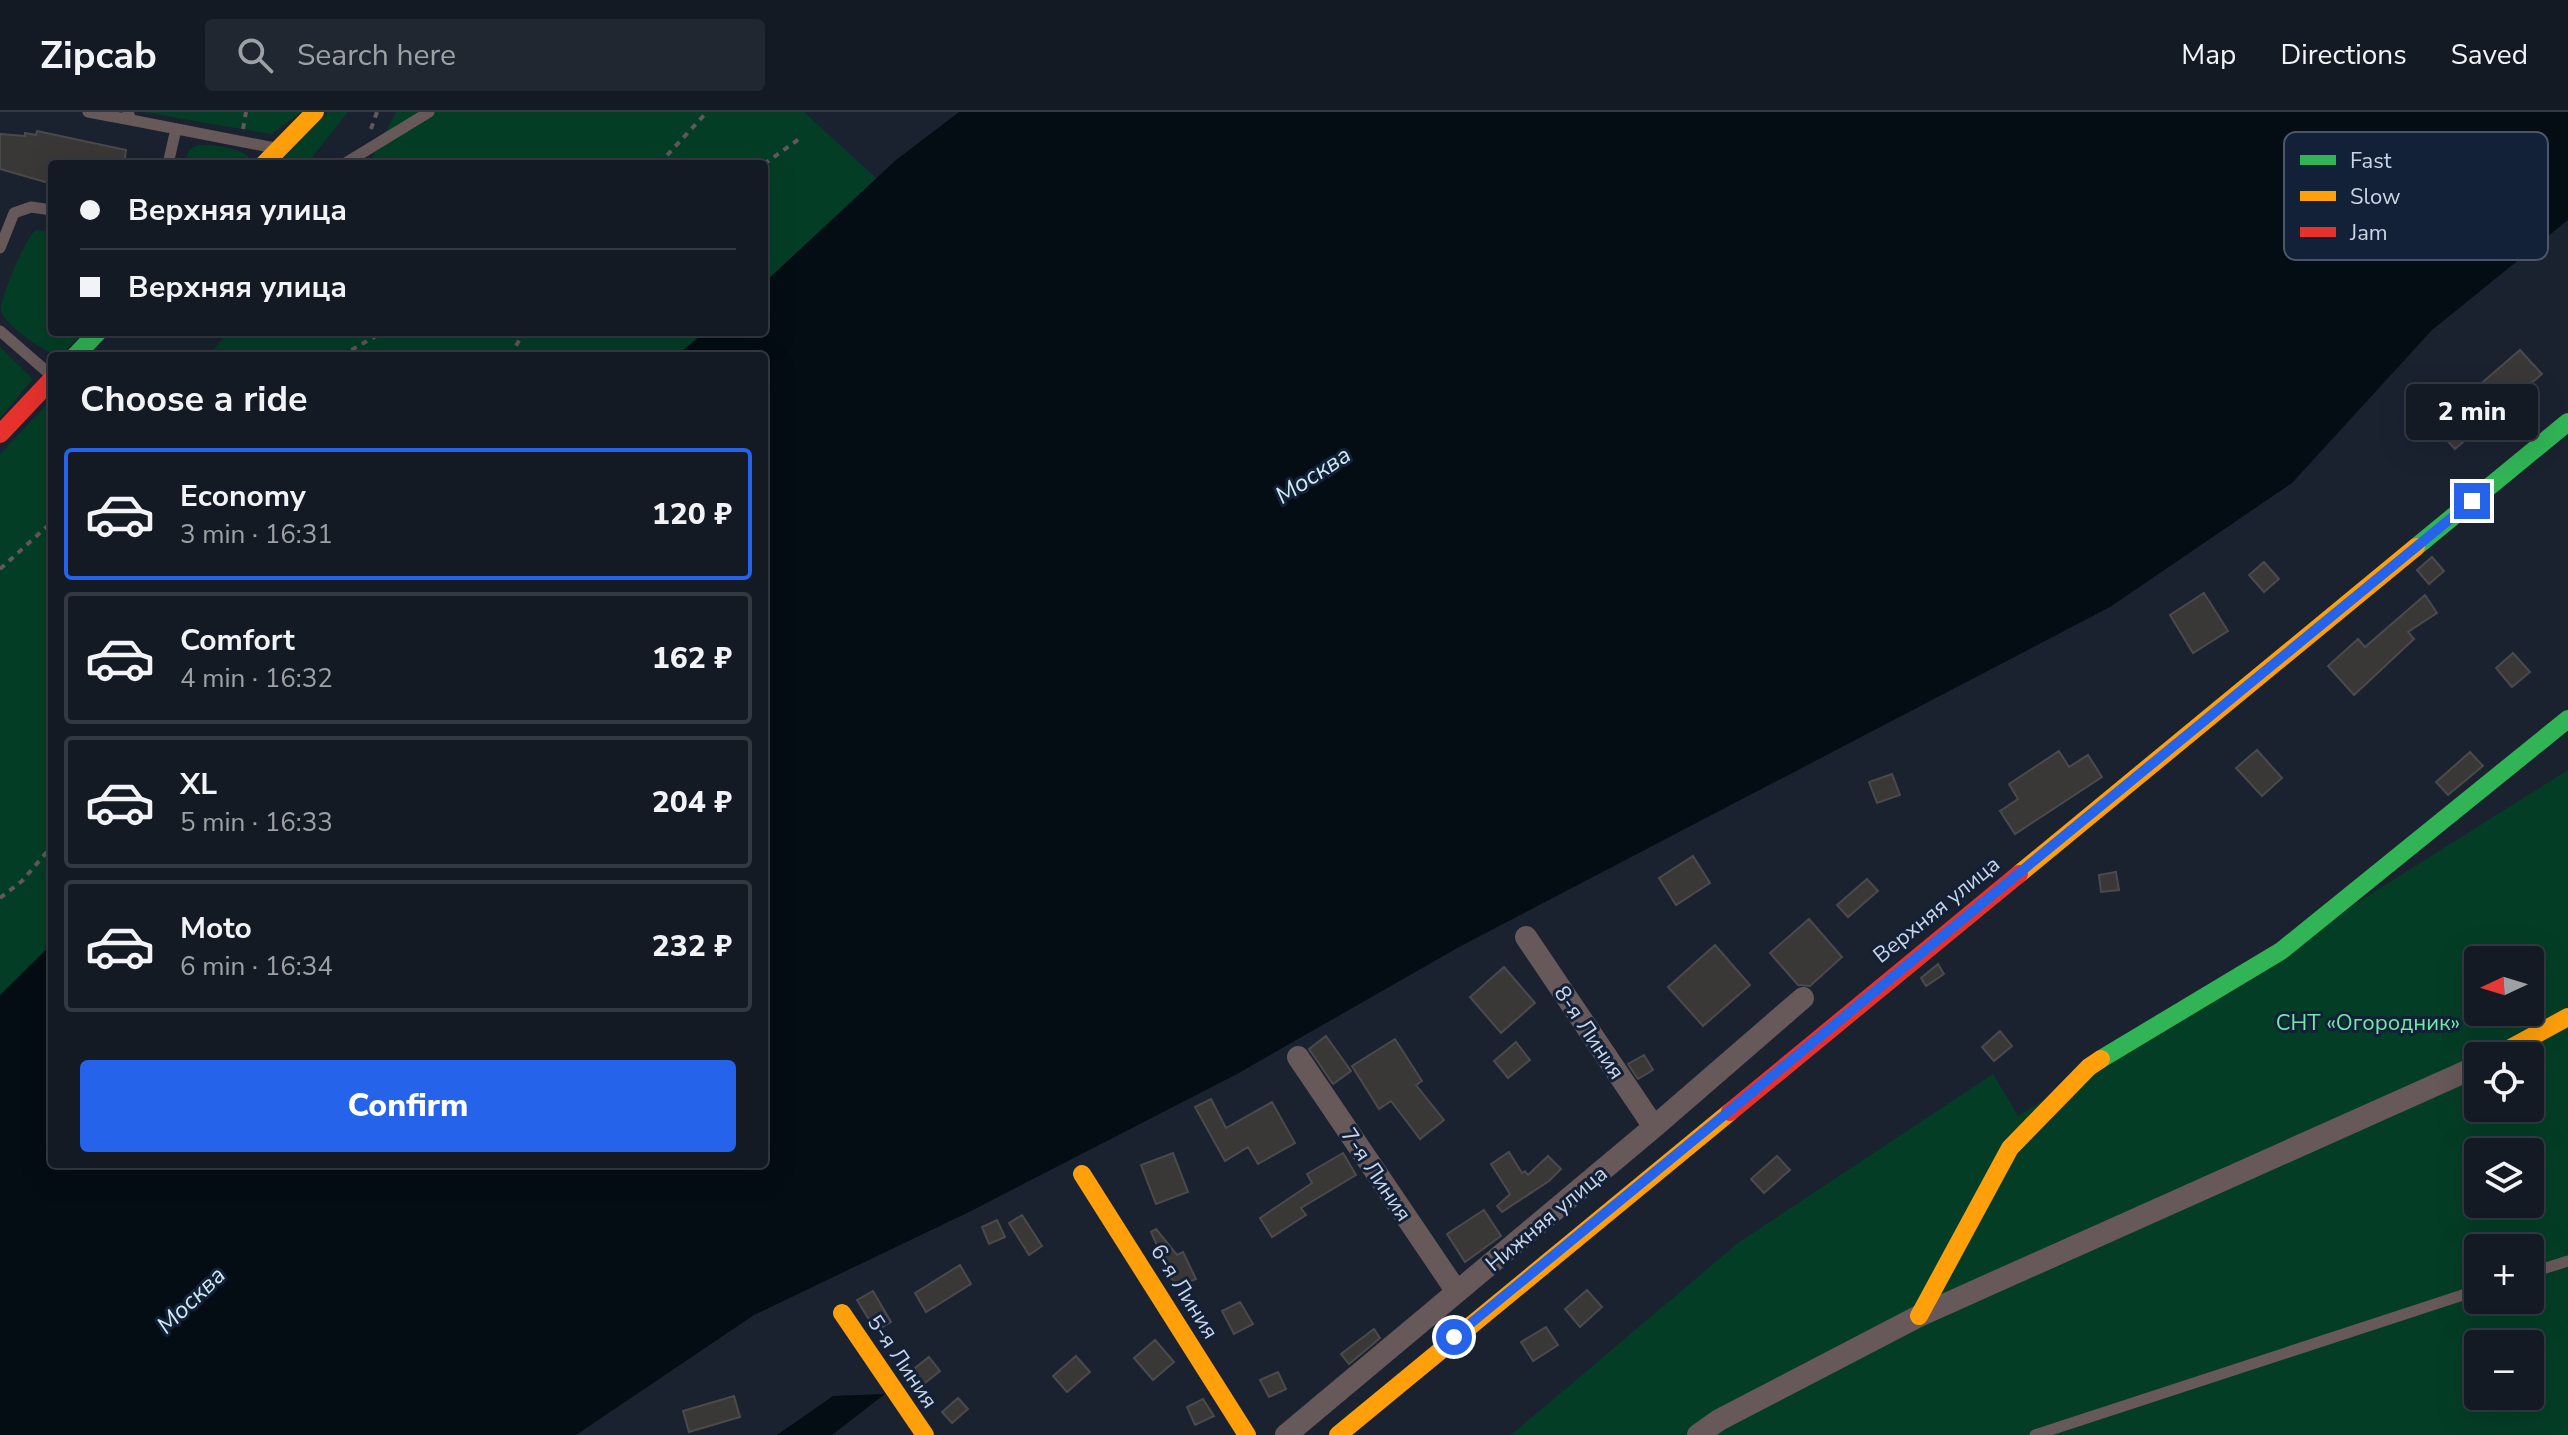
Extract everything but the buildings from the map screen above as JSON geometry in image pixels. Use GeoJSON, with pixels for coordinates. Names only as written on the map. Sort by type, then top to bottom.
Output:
{"type":"FeatureCollection","features":[{"type":"Feature","properties":{"kind":"street"},"geometry":{"type":"LineString","coordinates":[[268,160],[315,112]]}},
{"type":"Feature","properties":{"kind":"street"},"geometry":{"type":"LineString","coordinates":[[79,352],[94,336]]}},
{"type":"Feature","properties":{"kind":"street"},"geometry":{"type":"LineString","coordinates":[[0,434],[48,382]]}},
{"type":"Feature","properties":{"kind":"street","name":"Верхняя улица"},"geometry":{"type":"LineString","coordinates":[[1338,1435],[2568,422]]}},
{"type":"Feature","properties":{"kind":"street"},"geometry":{"type":"LineString","coordinates":[[1919,1316],[2010,1148],[2089,1067],[2281,951],[2565,729]]}},
{"type":"Feature","properties":{"kind":"street","name":"8-я Линия"},"geometry":{"type":"LineString","coordinates":[[1526,937],[1654,1127]]}},
{"type":"Feature","properties":{"kind":"street","name":"Нижняя улица"},"geometry":{"type":"LineString","coordinates":[[1286,1435],[1803,998]]}},
{"type":"Feature","properties":{"kind":"street"},"geometry":{"type":"LineString","coordinates":[[2522,1042],[2568,1017]]}},
{"type":"Feature","properties":{"kind":"street","name":"7-я Линия"},"geometry":{"type":"LineString","coordinates":[[1298,1057],[1457,1292]]}},
{"type":"Feature","properties":{"kind":"street"},"geometry":{"type":"LineString","coordinates":[[1698,1435],[1719,1420],[1919,1316],[2464,1072]]}},
{"type":"Feature","properties":{"kind":"street","name":"6-я Линия"},"geometry":{"type":"LineString","coordinates":[[1082,1174],[1247,1435]]}},
{"type":"Feature","properties":{"kind":"street","name":"5-я Линия"},"geometry":{"type":"LineString","coordinates":[[842,1313],[925,1435]]}},
{"type":"Feature","properties":{"kind":"lane"},"geometry":{"type":"LineString","coordinates":[[88,112],[130,116],[176,129],[279,149]]}},
{"type":"Feature","properties":{"kind":"lane"},"geometry":{"type":"LineString","coordinates":[[351,160],[429,112]]}},
{"type":"Feature","properties":{"kind":"lane"},"geometry":{"type":"LineString","coordinates":[[169,160],[176,129]]}},
{"type":"Feature","properties":{"kind":"lane"},"geometry":{"type":"LineString","coordinates":[[0,248],[14,213],[31,207],[48,209]]}},
{"type":"Feature","properties":{"kind":"lane"},"geometry":{"type":"LineString","coordinates":[[0,331],[48,374]]}},
{"type":"Feature","properties":{"kind":"lane"},"geometry":{"type":"LineString","coordinates":[[2544,1269],[2568,1261]]}},
{"type":"Feature","properties":{"kind":"lane"},"geometry":{"type":"LineString","coordinates":[[2035,1435],[2464,1295]]}},
{"type":"Feature","properties":{"kind":"path"},"geometry":{"type":"LineString","coordinates":[[663,160],[707,112]]}},
{"type":"Feature","properties":{"kind":"path"},"geometry":{"type":"LineString","coordinates":[[768,161],[803,136]]}},
{"type":"Feature","properties":{"kind":"path"},"geometry":{"type":"LineString","coordinates":[[348,352],[376,336]]}},
{"type":"Feature","properties":{"kind":"path"},"geometry":{"type":"LineString","coordinates":[[0,569],[48,526]]}},
{"type":"Feature","properties":{"kind":"path"},"geometry":{"type":"LineString","coordinates":[[0,898],[22,881],[48,851]]}},
{"type":"Feature","properties":{"kind":"green space"},"geometry":{"type":"Polygon","coordinates":[[[143,112],[301,112],[271,134],[143,112]]]}},
{"type":"Feature","properties":{"kind":"green space"},"geometry":{"type":"Polygon","coordinates":[[[328,112],[348,112],[310,160],[280,160],[328,112]]]}},
{"type":"Feature","properties":{"kind":"green space"},"geometry":{"type":"Polygon","coordinates":[[[396,112],[804,112],[877,179],[768,279],[768,160],[371,160],[396,112]]]}},
{"type":"Feature","properties":{"kind":"green space"},"geometry":{"type":"Polygon","coordinates":[[[198,145],[220,146],[242,153],[251,160],[185,160],[189,150],[198,145]]]}},
{"type":"Feature","properties":{"kind":"green space"},"geometry":{"type":"Polygon","coordinates":[[[36,230],[48,232],[48,336],[80,336],[64,352],[46,351],[10,323],[1,311],[14,268],[36,230]]]}},
{"type":"Feature","properties":{"kind":"green space"},"geometry":{"type":"Polygon","coordinates":[[[225,336],[700,336],[681,352],[211,352],[225,336]]]}},
{"type":"Feature","properties":{"kind":"green space"},"geometry":{"type":"Polygon","coordinates":[[[0,347],[33,379],[0,418],[0,347]]]}},
{"type":"Feature","properties":{"kind":"green space"},"geometry":{"type":"Polygon","coordinates":[[[48,403],[48,948],[0,995],[0,454],[48,403]]]}},
{"type":"Feature","properties":{"kind":"green space","name":"СНТ «Огородник»"},"geometry":{"type":"Polygon","coordinates":[[[2568,770],[2568,1435],[1511,1435],[1738,1243],[1993,1074],[2018,1116],[2568,770]]]}},
{"type":"Feature","properties":{"kind":"water","name":"Москва"},"geometry":{"type":"Polygon","coordinates":[[[959,112],[2568,112],[2568,220],[2548,236],[2548,132],[2284,132],[2284,260],[2519,260],[2432,330],[2292,483],[2110,607],[1459,947],[1237,1074],[969,1212],[754,1315],[576,1435],[0,1435],[0,995],[48,948],[48,1168],[768,1168],[768,352],[681,352],[700,336],[768,336],[768,279],[896,160],[959,112]]]}},
{"type":"Feature","properties":{"kind":"water"},"geometry":{"type":"Polygon","coordinates":[[[885,1394],[832,1435],[777,1435],[833,1396],[885,1394]]]}},
{"type":"Feature","properties":{"kind":"traffic: fast"},"geometry":{"type":"LineString","coordinates":[[79,352],[94,336]]}},
{"type":"Feature","properties":{"kind":"traffic: fast"},"geometry":{"type":"LineString","coordinates":[[2416,547],[2568,422]]}},
{"type":"Feature","properties":{"kind":"traffic: fast"},"geometry":{"type":"LineString","coordinates":[[2101,1059],[2281,951],[2568,719]]}},
{"type":"Feature","properties":{"kind":"traffic: slow"},"geometry":{"type":"LineString","coordinates":[[268,160],[315,112]]}},
{"type":"Feature","properties":{"kind":"traffic: slow"},"geometry":{"type":"LineString","coordinates":[[2019,874],[2416,547]]}},
{"type":"Feature","properties":{"kind":"traffic: slow"},"geometry":{"type":"LineString","coordinates":[[2522,1042],[2568,1017]]}},
{"type":"Feature","properties":{"kind":"traffic: slow"},"geometry":{"type":"LineString","coordinates":[[1919,1316],[2010,1148],[2089,1067],[2101,1059]]}},
{"type":"Feature","properties":{"kind":"traffic: slow"},"geometry":{"type":"LineString","coordinates":[[1338,1435],[1730,1112]]}},
{"type":"Feature","properties":{"kind":"traffic: slow"},"geometry":{"type":"LineString","coordinates":[[1082,1174],[1247,1435]]}},
{"type":"Feature","properties":{"kind":"traffic: slow"},"geometry":{"type":"LineString","coordinates":[[842,1313],[925,1435]]}},
{"type":"Feature","properties":{"kind":"traffic: jam"},"geometry":{"type":"LineString","coordinates":[[0,434],[48,383]]}},
{"type":"Feature","properties":{"kind":"traffic: jam"},"geometry":{"type":"LineString","coordinates":[[1730,1112],[2019,874]]}},
{"type":"Feature","properties":{"kind":"route"},"geometry":{"type":"LineString","coordinates":[[1454,1337],[1678,1157],[1901,968],[2472,501]]}}]}
